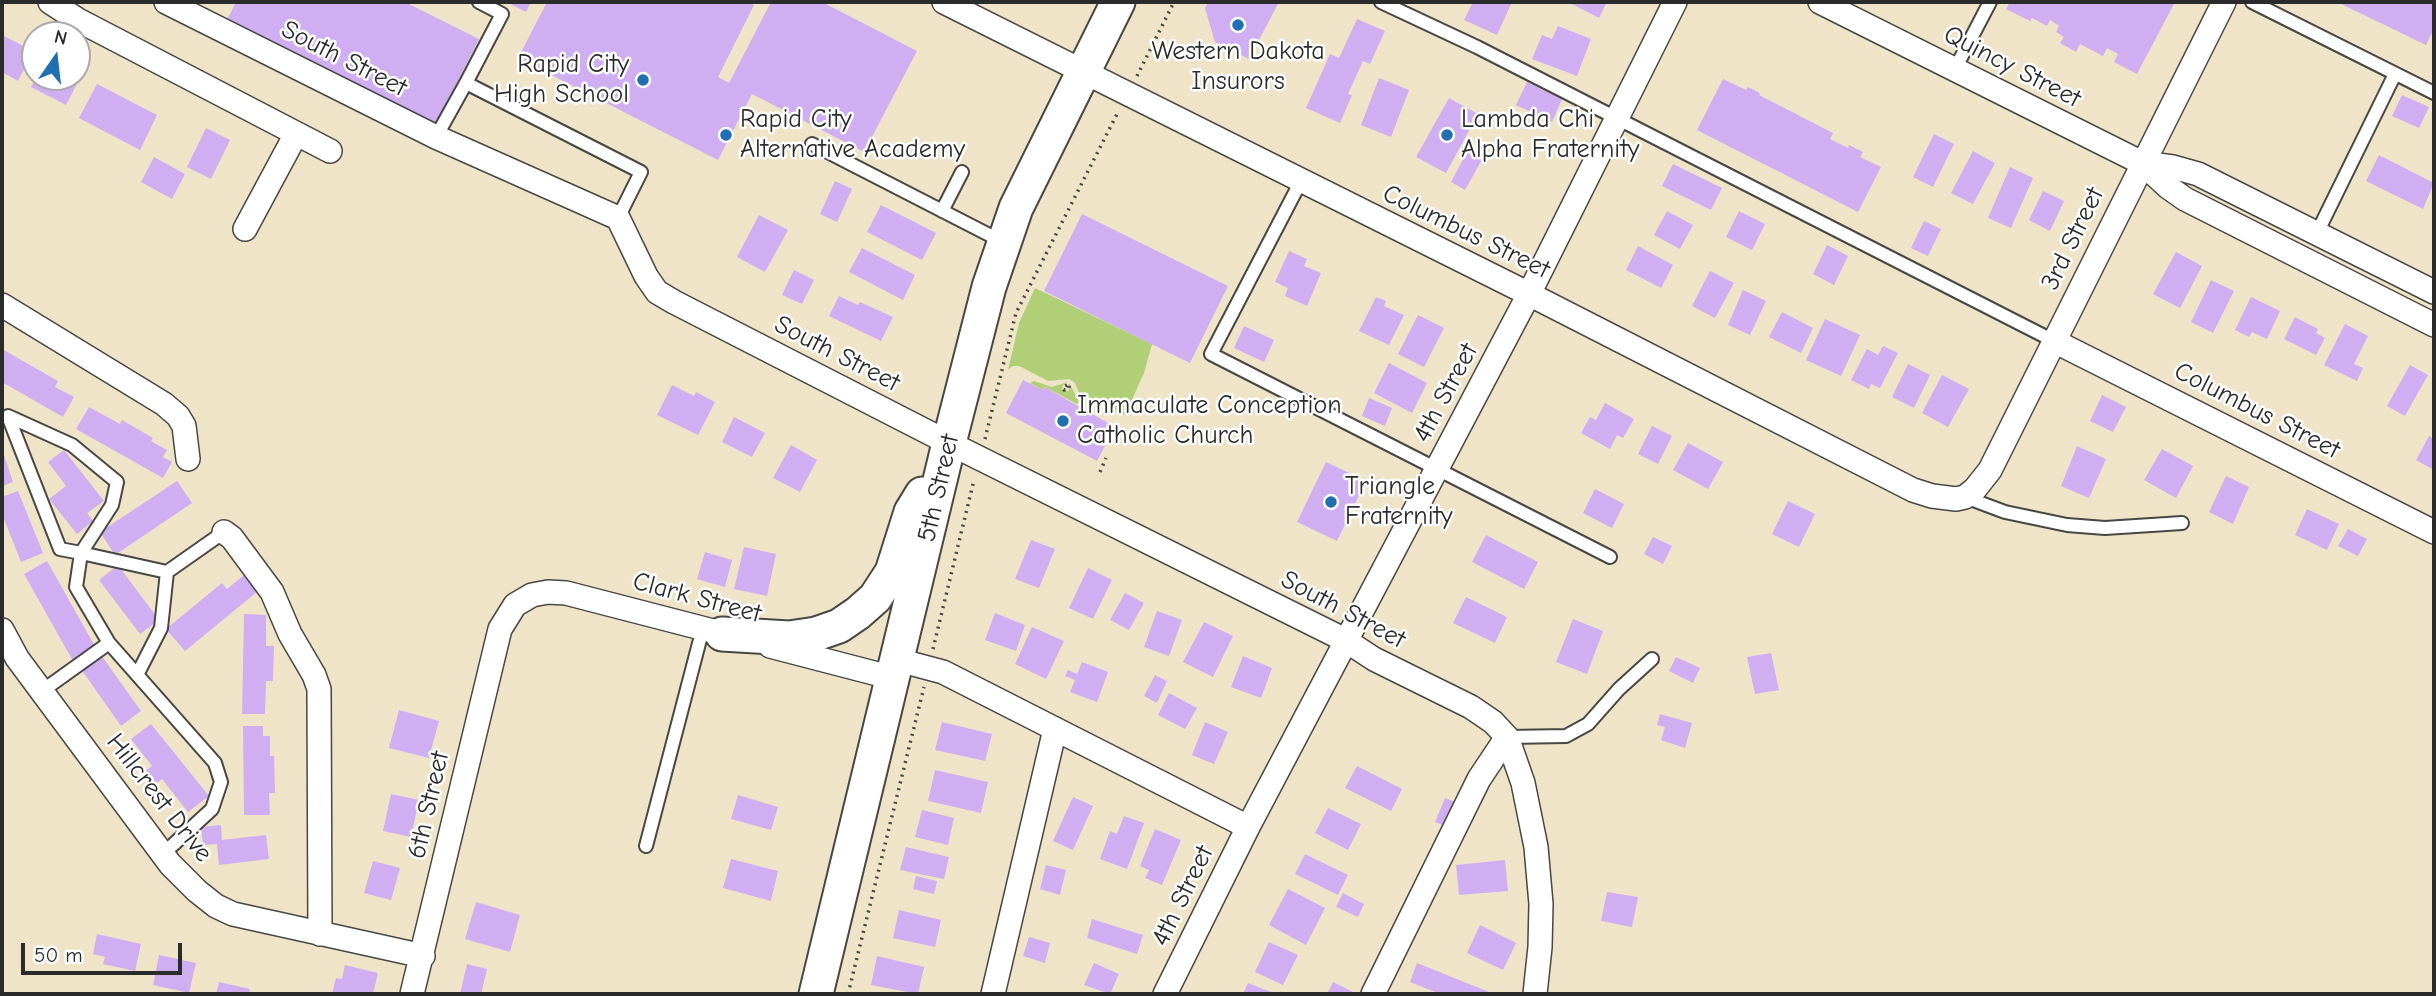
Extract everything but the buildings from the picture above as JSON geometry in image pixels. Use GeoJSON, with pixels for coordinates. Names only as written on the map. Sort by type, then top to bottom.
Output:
{"type":"FeatureCollection","features":[{"type":"Feature","properties":{"kind":"main road","name":"5th Street"},"geometry":{"type":"LineString","coordinates":[[816,994],[989,287],[1021,197],[1118,2]]}},
{"type":"Feature","properties":{"kind":"main road"},"geometry":{"type":"LineString","coordinates":[[713,631],[789,638],[816,634],[839,626],[858,613],[875,598],[892,572],[911,512],[946,457]]}},
{"type":"Feature","properties":{"kind":"street"},"geometry":{"type":"LineString","coordinates":[[50,2],[78,20],[330,151]]}},
{"type":"Feature","properties":{"kind":"street","name":"South Street"},"geometry":{"type":"LineString","coordinates":[[166,2],[436,136],[618,218],[646,276],[657,292],[946,457],[981,458],[1471,706],[1493,722],[1507,737]]}},
{"type":"Feature","properties":{"kind":"street","name":"Columbus Street"},"geometry":{"type":"LineString","coordinates":[[944,2],[1529,294],[1913,490],[1944,498],[1965,496]]}},
{"type":"Feature","properties":{"kind":"street","name":"4th Street"},"geometry":{"type":"LineString","coordinates":[[1165,994],[1345,640],[1529,294],[1675,2]]}},
{"type":"Feature","properties":{"kind":"street","name":"Quincy Street"},"geometry":{"type":"LineString","coordinates":[[1820,2],[2142,163],[2185,199],[2434,325]]}},
{"type":"Feature","properties":{"kind":"street","name":"3rd Street"},"geometry":{"type":"LineString","coordinates":[[1965,496],[1975,489],[1990,470],[2224,2]]}},
{"type":"Feature","properties":{"kind":"street"},"geometry":{"type":"LineString","coordinates":[[244,229],[296,134]]}},
{"type":"Feature","properties":{"kind":"street","name":"Quincy Street"},"geometry":{"type":"LineString","coordinates":[[2142,163],[2198,174],[2434,292]]}},
{"type":"Feature","properties":{"kind":"street"},"geometry":{"type":"LineString","coordinates":[[2,305],[164,404],[178,416],[184,426],[188,459]]}},
{"type":"Feature","properties":{"kind":"street","name":"Columbus Street"},"geometry":{"type":"LineString","coordinates":[[2054,341],[2434,532]]}},
{"type":"Feature","properties":{"kind":"street"},"geometry":{"type":"LineString","coordinates":[[224,533],[232,538],[272,592],[290,634],[314,675],[318,689],[320,934]]}},
{"type":"Feature","properties":{"kind":"street","name":"Clark Street"},"geometry":{"type":"LineString","coordinates":[[500,629],[516,605],[532,595],[566,593],[713,631],[895,669],[929,668],[943,672],[1248,827]]}},
{"type":"Feature","properties":{"kind":"street","name":"6th Street"},"geometry":{"type":"LineString","coordinates":[[412,994],[500,629]]}},
{"type":"Feature","properties":{"kind":"street","name":"Hillcrest Drive"},"geometry":{"type":"LineString","coordinates":[[2,630],[17,657],[163,854],[197,891],[216,906],[233,914],[423,956]]}},
{"type":"Feature","properties":{"kind":"street"},"geometry":{"type":"LineString","coordinates":[[993,994],[1055,729]]}},
{"type":"Feature","properties":{"kind":"street"},"geometry":{"type":"LineString","coordinates":[[1373,994],[1479,779],[1507,737]]}},
{"type":"Feature","properties":{"kind":"street"},"geometry":{"type":"LineString","coordinates":[[1507,737],[1523,783],[1536,847],[1541,904],[1535,994]]}},
{"type":"Feature","properties":{"kind":"lane"},"geometry":{"type":"LineString","coordinates":[[436,136],[502,14],[479,2]]}},
{"type":"Feature","properties":{"kind":"lane"},"geometry":{"type":"LineString","coordinates":[[1381,2],[1477,47],[2054,341]]}},
{"type":"Feature","properties":{"kind":"lane"},"geometry":{"type":"LineString","coordinates":[[1955,69],[1990,2]]}},
{"type":"Feature","properties":{"kind":"lane"},"geometry":{"type":"LineString","coordinates":[[2252,2],[2434,93]]}},
{"type":"Feature","properties":{"kind":"lane"},"geometry":{"type":"LineString","coordinates":[[2317,233],[2395,74]]}},
{"type":"Feature","properties":{"kind":"lane"},"geometry":{"type":"LineString","coordinates":[[466,83],[641,172],[618,218]]}},
{"type":"Feature","properties":{"kind":"lane"},"geometry":{"type":"LineString","coordinates":[[812,144],[1003,242]]}},
{"type":"Feature","properties":{"kind":"lane"},"geometry":{"type":"LineString","coordinates":[[942,211],[962,172]]}},
{"type":"Feature","properties":{"kind":"lane"},"geometry":{"type":"LineString","coordinates":[[1301,181],[1211,354],[1610,557]]}},
{"type":"Feature","properties":{"kind":"lane"},"geometry":{"type":"LineString","coordinates":[[163,854],[212,809],[221,782],[215,763],[109,643],[76,587],[80,553],[112,505],[117,482],[72,445],[8,416],[60,549],[80,553],[167,572],[224,533]]}},
{"type":"Feature","properties":{"kind":"lane"},"geometry":{"type":"LineString","coordinates":[[1965,496],[2005,512],[2067,525],[2105,528],[2182,523]]}},
{"type":"Feature","properties":{"kind":"lane"},"geometry":{"type":"LineString","coordinates":[[136,675],[161,628],[167,572]]}},
{"type":"Feature","properties":{"kind":"lane"},"geometry":{"type":"LineString","coordinates":[[646,846],[713,631]]}},
{"type":"Feature","properties":{"kind":"lane"},"geometry":{"type":"LineString","coordinates":[[42,691],[109,643]]}},
{"type":"Feature","properties":{"kind":"lane"},"geometry":{"type":"LineString","coordinates":[[1507,737],[1566,736],[1588,724],[1619,689],[1652,659]]}},
{"type":"Feature","properties":{"kind":"path"},"geometry":{"type":"LineString","coordinates":[[848,994],[1016,313],[1174,2]]}},
{"type":"Feature","properties":{"kind":"path"},"geometry":{"type":"LineString","coordinates":[[1100,472],[1106,458]]}},
{"type":"Feature","properties":{"kind":"green space"},"geometry":{"type":"Polygon","coordinates":[[[1035,288],[1152,344],[1144,373],[1125,415],[1079,393],[1075,383],[1069,379],[1048,381],[1019,366],[1008,370],[1019,323],[1035,288]]]}},
{"type":"Feature","properties":{"kind":"green space"},"geometry":{"type":"Polygon","coordinates":[[[1034,381],[1052,387],[1067,382],[1062,390],[1069,391],[1069,383],[1079,401],[1077,404],[1045,387],[1043,390],[1030,383],[1034,381]]]}},
{"type":"Feature","properties":{"kind":"place","name":"Western Dakota Insurors"},"geometry":{"type":"Point","coordinates":[1238,25]}},
{"type":"Feature","properties":{"kind":"place","name":"Rapid City High School"},"geometry":{"type":"Point","coordinates":[643,80]}},
{"type":"Feature","properties":{"kind":"place","name":"Rapid City Alternative Academy"},"geometry":{"type":"Point","coordinates":[726,135]}},
{"type":"Feature","properties":{"kind":"place","name":"Lambda Chi Alpha Fraternity"},"geometry":{"type":"Point","coordinates":[1447,135]}},
{"type":"Feature","properties":{"kind":"place","name":"Immaculate Conception Catholic Church"},"geometry":{"type":"Point","coordinates":[1063,421]}},
{"type":"Feature","properties":{"kind":"place","name":"Triangle Fraternity"},"geometry":{"type":"Point","coordinates":[1331,502]}}]}
